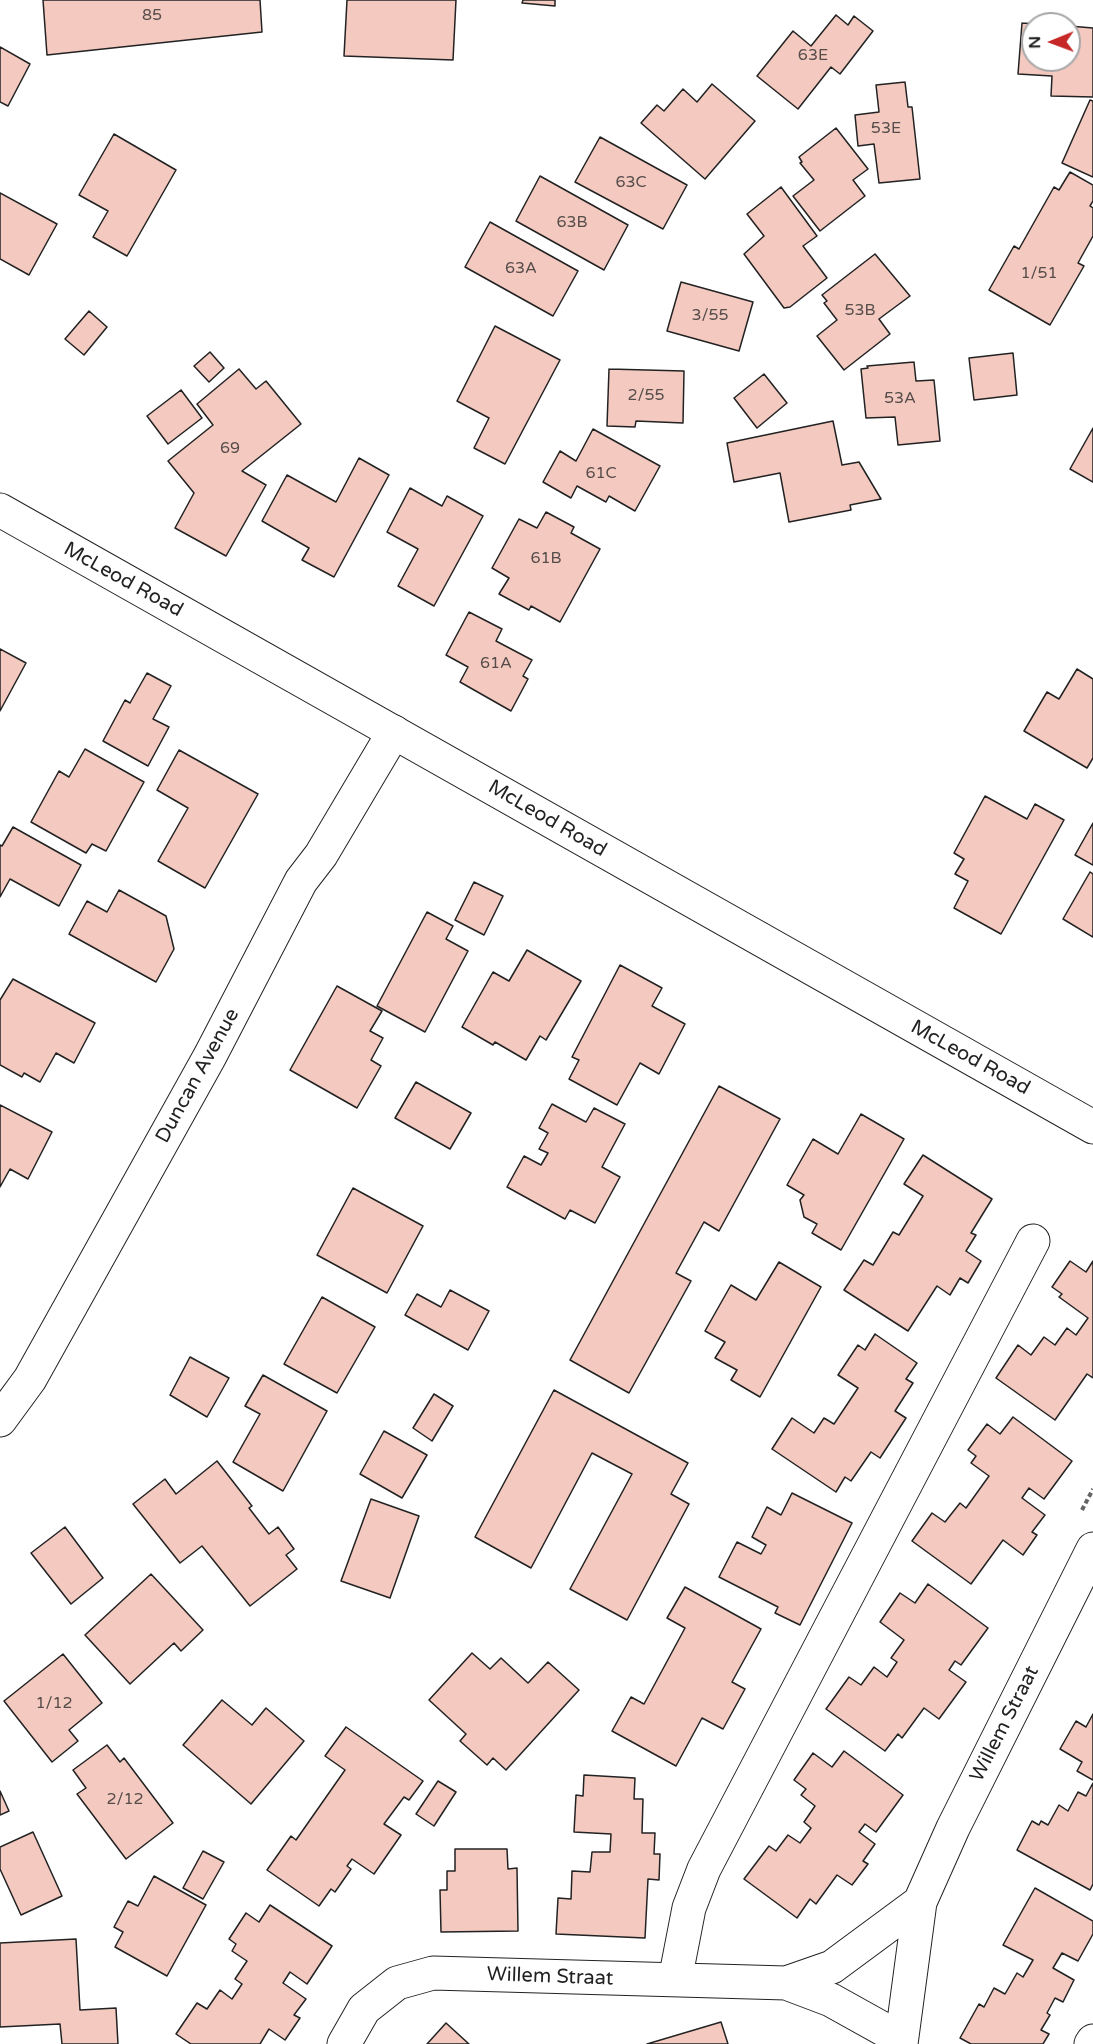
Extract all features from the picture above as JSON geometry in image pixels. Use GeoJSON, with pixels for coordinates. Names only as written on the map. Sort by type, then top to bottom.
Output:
{"type":"FeatureCollection","features":[{"type":"Feature","properties":{"kind":"street","name":"McLeod Road"},"geometry":{"type":"LineString","coordinates":[[0,510],[1093,1127]]}},
{"type":"Feature","properties":{"kind":"street","name":"Duncan Avenue"},"geometry":{"type":"LineString","coordinates":[[0,1420],[30,1379],[210,1056],[301,881],[321,855],[394,732]]}},
{"type":"Feature","properties":{"kind":"street"},"geometry":{"type":"LineString","coordinates":[[675,1980],[689,1908],[704,1869],[1033,1241]]}},
{"type":"Feature","properties":{"kind":"street","name":"Willem Straat"},"geometry":{"type":"LineString","coordinates":[[344,2044],[364,2009],[388,1989],[397,1983],[433,1973],[786,1983],[831,2000],[901,2042],[920,1902],[953,1827],[1093,1549]]}},
{"type":"Feature","properties":{"kind":"street","name":"Willem Straat"},"geometry":{"type":"LineString","coordinates":[[786,1983],[832,1967],[920,1902]]}},
{"type":"Feature","properties":{"kind":"building"},"geometry":{"type":"Polygon","coordinates":[[[43,0],[260,0],[262,32],[47,55],[43,0]]]}},
{"type":"Feature","properties":{"kind":"building"},"geometry":{"type":"Polygon","coordinates":[[[347,0],[456,0],[453,60],[344,56],[347,0]]]}},
{"type":"Feature","properties":{"kind":"building"},"geometry":{"type":"Polygon","coordinates":[[[523,0],[555,0],[555,6],[522,3],[523,0]]]}},
{"type":"Feature","properties":{"kind":"building"},"geometry":{"type":"Polygon","coordinates":[[[836,15],[848,25],[854,16],[873,31],[840,74],[831,67],[798,109],[757,76],[793,31],[811,46],[836,15]]]}},
{"type":"Feature","properties":{"kind":"building"},"geometry":{"type":"Polygon","coordinates":[[[1081,27],[1093,28],[1093,97],[1051,96],[1052,76],[1018,74],[1021,36],[1021,72],[1081,72],[1081,27]]]}},
{"type":"Feature","properties":{"kind":"building"},"geometry":{"type":"Polygon","coordinates":[[[0,47],[30,64],[8,106],[0,102],[0,47]]]}},
{"type":"Feature","properties":{"kind":"building"},"geometry":{"type":"Polygon","coordinates":[[[905,82],[908,107],[912,107],[920,179],[879,183],[874,144],[858,146],[855,115],[879,112],[876,85],[905,82]]]}},
{"type":"Feature","properties":{"kind":"building"},"geometry":{"type":"Polygon","coordinates":[[[712,84],[755,121],[705,179],[641,123],[657,105],[664,111],[683,89],[697,102],[712,84]]]}},
{"type":"Feature","properties":{"kind":"building"},"geometry":{"type":"Polygon","coordinates":[[[1090,100],[1093,101],[1093,177],[1062,163],[1090,100]]]}},
{"type":"Feature","properties":{"kind":"building"},"geometry":{"type":"Polygon","coordinates":[[[836,128],[868,169],[853,180],[865,196],[820,231],[793,196],[814,180],[800,163],[802,162],[799,157],[836,128]]]}},
{"type":"Feature","properties":{"kind":"building"},"geometry":{"type":"Polygon","coordinates":[[[114,134],[176,170],[127,256],[93,237],[108,211],[79,195],[114,134]]]}},
{"type":"Feature","properties":{"kind":"building"},"geometry":{"type":"Polygon","coordinates":[[[600,137],[687,185],[663,229],[575,182],[600,137]]]}},
{"type":"Feature","properties":{"kind":"building"},"geometry":{"type":"Polygon","coordinates":[[[1070,172],[1093,185],[1093,201],[1090,206],[1093,208],[1093,236],[1078,263],[1084,266],[1050,325],[989,290],[1014,246],[1019,249],[1054,187],[1059,190],[1070,172]]]}},
{"type":"Feature","properties":{"kind":"building"},"geometry":{"type":"Polygon","coordinates":[[[540,176],[628,225],[604,270],[516,221],[540,176]]]}},
{"type":"Feature","properties":{"kind":"building"},"geometry":{"type":"Polygon","coordinates":[[[781,187],[817,236],[803,246],[827,278],[790,307],[784,308],[744,254],[764,236],[747,214],[781,187]]]}},
{"type":"Feature","properties":{"kind":"building"},"geometry":{"type":"Polygon","coordinates":[[[0,193],[57,224],[29,275],[0,259],[0,193]]]}},
{"type":"Feature","properties":{"kind":"building"},"geometry":{"type":"Polygon","coordinates":[[[490,222],[578,271],[553,316],[465,267],[490,222]]]}},
{"type":"Feature","properties":{"kind":"building"},"geometry":{"type":"Polygon","coordinates":[[[875,254],[910,296],[879,319],[890,334],[844,370],[817,336],[837,320],[824,303],[827,301],[822,295],[875,254]]]}},
{"type":"Feature","properties":{"kind":"building"},"geometry":{"type":"Polygon","coordinates":[[[681,282],[753,302],[739,351],[667,331],[681,282]]]}},
{"type":"Feature","properties":{"kind":"building"},"geometry":{"type":"Polygon","coordinates":[[[89,311],[107,327],[84,355],[65,339],[89,311]]]}},
{"type":"Feature","properties":{"kind":"building"},"geometry":{"type":"Polygon","coordinates":[[[495,326],[560,360],[505,464],[474,448],[489,418],[457,401],[495,326]]]}},
{"type":"Feature","properties":{"kind":"building"},"geometry":{"type":"Polygon","coordinates":[[[210,352],[224,368],[209,382],[194,366],[210,352]]]}},
{"type":"Feature","properties":{"kind":"building"},"geometry":{"type":"Polygon","coordinates":[[[1013,353],[1017,395],[974,400],[969,358],[1013,353]]]}},
{"type":"Feature","properties":{"kind":"building"},"geometry":{"type":"Polygon","coordinates":[[[914,362],[916,381],[934,380],[940,441],[898,445],[895,417],[866,418],[861,369],[868,368],[867,366],[914,362]]]}},
{"type":"Feature","properties":{"kind":"building"},"geometry":{"type":"Polygon","coordinates":[[[239,369],[256,389],[266,381],[301,424],[242,471],[266,485],[226,556],[175,528],[194,493],[168,461],[213,425],[197,404],[239,369]]]}},
{"type":"Feature","properties":{"kind":"building"},"geometry":{"type":"Polygon","coordinates":[[[609,369],[684,371],[683,423],[636,421],[635,427],[607,426],[609,369]]]}},
{"type":"Feature","properties":{"kind":"building"},"geometry":{"type":"Polygon","coordinates":[[[764,374],[787,403],[757,428],[734,398],[764,374]]]}},
{"type":"Feature","properties":{"kind":"building"},"geometry":{"type":"Polygon","coordinates":[[[181,390],[202,418],[168,444],[147,416],[181,390]]]}},
{"type":"Feature","properties":{"kind":"building"},"geometry":{"type":"Polygon","coordinates":[[[833,421],[842,465],[859,462],[881,499],[850,505],[851,510],[789,522],[780,473],[734,482],[727,443],[833,421]]]}},
{"type":"Feature","properties":{"kind":"building"},"geometry":{"type":"Polygon","coordinates":[[[1093,428],[1093,482],[1070,469],[1093,428]]]}},
{"type":"Feature","properties":{"kind":"building"},"geometry":{"type":"Polygon","coordinates":[[[593,429],[660,466],[635,511],[609,496],[606,502],[577,486],[571,498],[543,482],[560,451],[576,461],[593,429]]]}},
{"type":"Feature","properties":{"kind":"building"},"geometry":{"type":"Polygon","coordinates":[[[359,458],[389,475],[334,577],[302,560],[309,548],[262,521],[287,475],[336,502],[359,458]]]}},
{"type":"Feature","properties":{"kind":"building"},"geometry":{"type":"Polygon","coordinates":[[[410,488],[442,506],[447,496],[483,516],[434,606],[398,586],[418,549],[387,532],[410,488]]]}},
{"type":"Feature","properties":{"kind":"building"},"geometry":{"type":"Polygon","coordinates":[[[546,512],[574,527],[571,533],[600,549],[560,622],[531,606],[529,610],[499,594],[509,578],[492,568],[519,519],[537,528],[546,512]]]}},
{"type":"Feature","properties":{"kind":"building"},"geometry":{"type":"Polygon","coordinates":[[[469,612],[502,629],[496,641],[532,660],[523,676],[528,679],[511,711],[460,682],[468,667],[446,655],[469,612]]]}},
{"type":"Feature","properties":{"kind":"building"},"geometry":{"type":"Polygon","coordinates":[[[0,649],[26,663],[0,711],[0,649]]]}},
{"type":"Feature","properties":{"kind":"building"},"geometry":{"type":"Polygon","coordinates":[[[1077,669],[1093,679],[1093,758],[1087,768],[1024,731],[1047,692],[1059,699],[1077,669]]]}},
{"type":"Feature","properties":{"kind":"building"},"geometry":{"type":"Polygon","coordinates":[[[147,673],[171,686],[153,719],[169,727],[148,766],[103,741],[125,700],[130,703],[147,673]]]}},
{"type":"Feature","properties":{"kind":"building"},"geometry":{"type":"Polygon","coordinates":[[[85,749],[144,782],[106,851],[92,844],[86,853],[31,822],[59,771],[69,777],[85,749]]]}},
{"type":"Feature","properties":{"kind":"building"},"geometry":{"type":"Polygon","coordinates":[[[179,750],[258,794],[205,888],[158,861],[188,808],[157,790],[179,750]]]}},
{"type":"Feature","properties":{"kind":"building"},"geometry":{"type":"Polygon","coordinates":[[[985,796],[1027,819],[1035,804],[1064,820],[1001,934],[954,908],[968,881],[955,874],[964,859],[954,853],[985,796]]]}},
{"type":"Feature","properties":{"kind":"building"},"geometry":{"type":"Polygon","coordinates":[[[1093,823],[1093,865],[1075,855],[1093,823]]]}},
{"type":"Feature","properties":{"kind":"building"},"geometry":{"type":"Polygon","coordinates":[[[13,827],[81,865],[59,906],[10,879],[0,897],[0,845],[2,846],[13,827]]]}},
{"type":"Feature","properties":{"kind":"building"},"geometry":{"type":"Polygon","coordinates":[[[1090,872],[1093,874],[1093,937],[1063,919],[1090,872]]]}},
{"type":"Feature","properties":{"kind":"building"},"geometry":{"type":"Polygon","coordinates":[[[474,882],[503,896],[484,935],[455,920],[474,882]]]}},
{"type":"Feature","properties":{"kind":"building"},"geometry":{"type":"Polygon","coordinates":[[[119,890],[166,916],[174,949],[156,982],[69,934],[87,901],[107,912],[119,890]]]}},
{"type":"Feature","properties":{"kind":"building"},"geometry":{"type":"Polygon","coordinates":[[[427,912],[453,926],[446,939],[468,951],[425,1032],[377,1006],[427,912]]]}},
{"type":"Feature","properties":{"kind":"building"},"geometry":{"type":"Polygon","coordinates":[[[527,950],[581,981],[546,1040],[540,1036],[526,1060],[462,1027],[493,972],[509,981],[527,950]]]}},
{"type":"Feature","properties":{"kind":"building"},"geometry":{"type":"Polygon","coordinates":[[[620,965],[662,988],[652,1006],[685,1024],[659,1074],[640,1063],[617,1105],[569,1079],[579,1060],[572,1057],[620,965]]]}},
{"type":"Feature","properties":{"kind":"building"},"geometry":{"type":"Polygon","coordinates":[[[13,979],[95,1023],[74,1063],[56,1053],[40,1082],[24,1073],[22,1077],[0,1065],[0,1000],[13,979]]]}},
{"type":"Feature","properties":{"kind":"building"},"geometry":{"type":"Polygon","coordinates":[[[337,986],[382,1011],[370,1031],[383,1038],[371,1060],[381,1066],[357,1108],[290,1070],[337,986]]]}},
{"type":"Feature","properties":{"kind":"building"},"geometry":{"type":"Polygon","coordinates":[[[416,1082],[471,1113],[450,1149],[395,1118],[416,1082]]]}},
{"type":"Feature","properties":{"kind":"building"},"geometry":{"type":"Polygon","coordinates":[[[719,1086],[780,1119],[719,1231],[704,1222],[676,1273],[691,1281],[629,1393],[570,1360],[719,1086]]]}},
{"type":"Feature","properties":{"kind":"building"},"geometry":{"type":"Polygon","coordinates":[[[552,1104],[586,1122],[594,1108],[625,1124],[602,1167],[620,1177],[595,1223],[570,1210],[565,1219],[507,1187],[524,1156],[541,1165],[548,1153],[539,1149],[548,1133],[539,1128],[552,1104]]]}},
{"type":"Feature","properties":{"kind":"building"},"geometry":{"type":"Polygon","coordinates":[[[0,1105],[52,1132],[28,1179],[10,1169],[0,1187],[0,1105]]]}},
{"type":"Feature","properties":{"kind":"building"},"geometry":{"type":"Polygon","coordinates":[[[861,1114],[904,1139],[841,1250],[812,1233],[817,1224],[804,1217],[800,1200],[804,1195],[787,1185],[813,1139],[838,1154],[861,1114]]]}},
{"type":"Feature","properties":{"kind":"building"},"geometry":{"type":"Polygon","coordinates":[[[923,1155],[992,1199],[971,1233],[976,1235],[966,1251],[981,1261],[968,1283],[960,1278],[950,1295],[937,1286],[908,1331],[844,1290],[864,1260],[873,1265],[893,1232],[899,1235],[923,1196],[904,1184],[923,1155]]]}},
{"type":"Feature","properties":{"kind":"building"},"geometry":{"type":"Polygon","coordinates":[[[353,1188],[423,1226],[387,1293],[317,1255],[353,1188]]]}},
{"type":"Feature","properties":{"kind":"building"},"geometry":{"type":"Polygon","coordinates":[[[1070,1261],[1086,1272],[1093,1261],[1093,1378],[1087,1374],[1055,1420],[996,1378],[1018,1345],[1031,1355],[1044,1337],[1055,1345],[1067,1328],[1076,1335],[1088,1318],[1059,1297],[1062,1294],[1052,1287],[1070,1261]]]}},
{"type":"Feature","properties":{"kind":"building"},"geometry":{"type":"Polygon","coordinates":[[[779,1262],[821,1287],[760,1397],[731,1380],[737,1370],[715,1358],[725,1342],[705,1331],[731,1285],[756,1300],[779,1262]]]}},
{"type":"Feature","properties":{"kind":"building"},"geometry":{"type":"Polygon","coordinates":[[[450,1290],[489,1311],[468,1350],[405,1315],[417,1294],[441,1307],[450,1290]]]}},
{"type":"Feature","properties":{"kind":"building"},"geometry":{"type":"Polygon","coordinates":[[[322,1297],[375,1327],[337,1393],[284,1364],[322,1297]]]}},
{"type":"Feature","properties":{"kind":"building"},"geometry":{"type":"Polygon","coordinates":[[[875,1334],[917,1363],[906,1379],[913,1383],[895,1411],[906,1418],[880,1458],[871,1452],[851,1481],[845,1477],[836,1492],[772,1449],[792,1418],[814,1433],[824,1418],[834,1424],[858,1388],[838,1375],[858,1345],[865,1350],[875,1334]]]}},
{"type":"Feature","properties":{"kind":"building"},"geometry":{"type":"Polygon","coordinates":[[[190,1357],[229,1378],[207,1417],[170,1395],[190,1357]]]}},
{"type":"Feature","properties":{"kind":"building"},"geometry":{"type":"Polygon","coordinates":[[[263,1375],[327,1411],[283,1491],[233,1462],[260,1414],[245,1406],[263,1375]]]}},
{"type":"Feature","properties":{"kind":"building"},"geometry":{"type":"Polygon","coordinates":[[[554,1390],[688,1463],[671,1494],[689,1504],[627,1620],[570,1589],[632,1474],[592,1453],[531,1568],[475,1537],[554,1390]]]}},
{"type":"Feature","properties":{"kind":"building"},"geometry":{"type":"Polygon","coordinates":[[[434,1394],[453,1406],[432,1441],[413,1428],[434,1394]]]}},
{"type":"Feature","properties":{"kind":"building"},"geometry":{"type":"Polygon","coordinates":[[[1013,1417],[1072,1461],[1044,1499],[1029,1488],[1022,1498],[1045,1515],[1032,1532],[1037,1535],[1023,1555],[1003,1540],[971,1584],[912,1541],[932,1513],[945,1522],[960,1503],[966,1508],[989,1476],[971,1463],[976,1456],[968,1450],[987,1424],[1000,1434],[1013,1417]]]}},
{"type":"Feature","properties":{"kind":"building"},"geometry":{"type":"Polygon","coordinates":[[[384,1431],[427,1455],[402,1498],[360,1474],[384,1431]]]}},
{"type":"Feature","properties":{"kind":"building"},"geometry":{"type":"Polygon","coordinates":[[[217,1461],[252,1506],[249,1508],[269,1534],[278,1527],[294,1549],[286,1555],[297,1569],[250,1606],[202,1546],[180,1563],[133,1504],[165,1479],[176,1494],[217,1461]]]}},
{"type":"Feature","properties":{"kind":"building"},"geometry":{"type":"Polygon","coordinates":[[[792,1493],[852,1523],[800,1625],[775,1613],[778,1607],[719,1577],[737,1542],[761,1554],[766,1545],[752,1537],[767,1507],[781,1515],[792,1493]]]}},
{"type":"Feature","properties":{"kind":"building"},"geometry":{"type":"Polygon","coordinates":[[[371,1499],[419,1516],[390,1598],[341,1581],[371,1499]]]}},
{"type":"Feature","properties":{"kind":"building"},"geometry":{"type":"Polygon","coordinates":[[[65,1527],[103,1578],[71,1604],[31,1553],[65,1527]]]}},
{"type":"Feature","properties":{"kind":"building"},"geometry":{"type":"Polygon","coordinates":[[[151,1574],[203,1630],[181,1651],[174,1643],[130,1684],[85,1635],[151,1574]]]}},
{"type":"Feature","properties":{"kind":"building"},"geometry":{"type":"Polygon","coordinates":[[[928,1584],[988,1628],[961,1665],[955,1661],[949,1670],[966,1682],[939,1719],[924,1708],[902,1738],[898,1734],[885,1751],[826,1709],[849,1677],[861,1685],[874,1667],[887,1677],[897,1662],[891,1658],[904,1640],[880,1622],[900,1593],[915,1603],[928,1584]]]}},
{"type":"Feature","properties":{"kind":"building"},"geometry":{"type":"Polygon","coordinates":[[[685,1587],[761,1629],[732,1682],[745,1689],[723,1729],[702,1718],[676,1766],[612,1731],[631,1697],[644,1704],[685,1628],[667,1618],[685,1587]]]}},
{"type":"Feature","properties":{"kind":"building"},"geometry":{"type":"Polygon","coordinates":[[[472,1653],[490,1669],[501,1658],[528,1683],[548,1662],[579,1690],[506,1770],[493,1758],[487,1765],[460,1741],[466,1734],[429,1700],[472,1653]]]}},
{"type":"Feature","properties":{"kind":"building"},"geometry":{"type":"Polygon","coordinates":[[[63,1654],[102,1703],[69,1730],[78,1741],[52,1762],[4,1701],[63,1654]]]}},
{"type":"Feature","properties":{"kind":"building"},"geometry":{"type":"Polygon","coordinates":[[[222,1700],[252,1725],[266,1708],[304,1741],[251,1804],[183,1745],[222,1700]]]}},
{"type":"Feature","properties":{"kind":"building"},"geometry":{"type":"Polygon","coordinates":[[[1093,1714],[1093,1780],[1077,1771],[1082,1762],[1060,1749],[1076,1721],[1086,1727],[1093,1714]]]}},
{"type":"Feature","properties":{"kind":"building"},"geometry":{"type":"Polygon","coordinates":[[[346,1727],[423,1781],[409,1800],[404,1797],[384,1824],[401,1835],[374,1874],[352,1859],[347,1866],[351,1869],[335,1892],[331,1889],[319,1906],[267,1870],[291,1836],[296,1840],[345,1770],[325,1756],[346,1727]]]}},
{"type":"Feature","properties":{"kind":"building"},"geometry":{"type":"Polygon","coordinates":[[[107,1745],[120,1762],[124,1758],[173,1823],[126,1859],[77,1794],[86,1788],[73,1770],[107,1745]]]}},
{"type":"Feature","properties":{"kind":"building"},"geometry":{"type":"Polygon","coordinates":[[[844,1751],[903,1795],[876,1832],[865,1824],[859,1832],[875,1844],[863,1861],[868,1864],[852,1885],[837,1875],[816,1904],[810,1899],[797,1918],[744,1879],[769,1846],[776,1851],[788,1835],[800,1843],[811,1828],[804,1822],[815,1806],[801,1795],[806,1789],[794,1780],[813,1753],[832,1767],[844,1751]]]}},
{"type":"Feature","properties":{"kind":"building"},"geometry":{"type":"Polygon","coordinates":[[[584,1775],[635,1778],[634,1799],[643,1799],[642,1833],[655,1833],[654,1854],[660,1854],[659,1880],[648,1879],[645,1938],[556,1934],[558,1898],[571,1899],[572,1871],[590,1872],[592,1852],[610,1852],[611,1834],[574,1832],[576,1795],[583,1796],[584,1775]]]}},
{"type":"Feature","properties":{"kind":"building"},"geometry":{"type":"Polygon","coordinates":[[[438,1781],[456,1792],[434,1826],[416,1814],[438,1781]]]}},
{"type":"Feature","properties":{"kind":"building"},"geometry":{"type":"Polygon","coordinates":[[[1093,1783],[1093,1884],[1090,1890],[1017,1850],[1032,1821],[1039,1825],[1041,1821],[1048,1825],[1059,1805],[1068,1811],[1078,1792],[1086,1796],[1093,1783]]]}},
{"type":"Feature","properties":{"kind":"building"},"geometry":{"type":"Polygon","coordinates":[[[0,1791],[9,1811],[0,1815],[0,1791]]]}},
{"type":"Feature","properties":{"kind":"building"},"geometry":{"type":"Polygon","coordinates":[[[33,1832],[62,1896],[21,1915],[0,1869],[0,1847],[33,1832]]]}},
{"type":"Feature","properties":{"kind":"building"},"geometry":{"type":"Polygon","coordinates":[[[455,1849],[507,1849],[508,1869],[517,1868],[518,1931],[441,1932],[440,1890],[447,1890],[447,1871],[455,1871],[455,1849]]]}},
{"type":"Feature","properties":{"kind":"building"},"geometry":{"type":"Polygon","coordinates":[[[203,1851],[224,1862],[203,1899],[183,1888],[203,1851]]]}},
{"type":"Feature","properties":{"kind":"building"},"geometry":{"type":"Polygon","coordinates":[[[154,1876],[206,1905],[167,1976],[115,1947],[123,1932],[114,1927],[128,1901],[138,1906],[154,1876]]]}},
{"type":"Feature","properties":{"kind":"building"},"geometry":{"type":"Polygon","coordinates":[[[1035,1888],[1093,1921],[1093,1934],[1078,1961],[1062,1953],[1053,1968],[1074,1980],[1063,2002],[1055,1998],[1047,2013],[1050,2015],[1041,2030],[1049,2034],[1043,2044],[971,2044],[960,2038],[979,2004],[984,2007],[994,1988],[1005,1994],[1017,1973],[1023,1977],[1033,1960],[1003,1945],[1035,1888]]]}},
{"type":"Feature","properties":{"kind":"building"},"geometry":{"type":"Polygon","coordinates":[[[270,1905],[332,1946],[307,1984],[290,1972],[283,1983],[306,1999],[294,2015],[300,2018],[285,2040],[269,2029],[260,2044],[191,2044],[176,2034],[197,2003],[207,2009],[220,1990],[232,1999],[242,1984],[235,1979],[247,1961],[232,1951],[236,1944],[229,1939],[246,1913],[259,1922],[270,1905]]]}},
{"type":"Feature","properties":{"kind":"building"},"geometry":{"type":"Polygon","coordinates":[[[76,1939],[80,2010],[116,2008],[118,2044],[62,2044],[60,2024],[0,2027],[0,1943],[76,1939]]]}},
{"type":"Feature","properties":{"kind":"building"},"geometry":{"type":"Polygon","coordinates":[[[721,2022],[728,2044],[647,2044],[721,2022]]]}},
{"type":"Feature","properties":{"kind":"building"},"geometry":{"type":"Polygon","coordinates":[[[446,2023],[469,2044],[427,2044],[446,2023]]]}}]}
